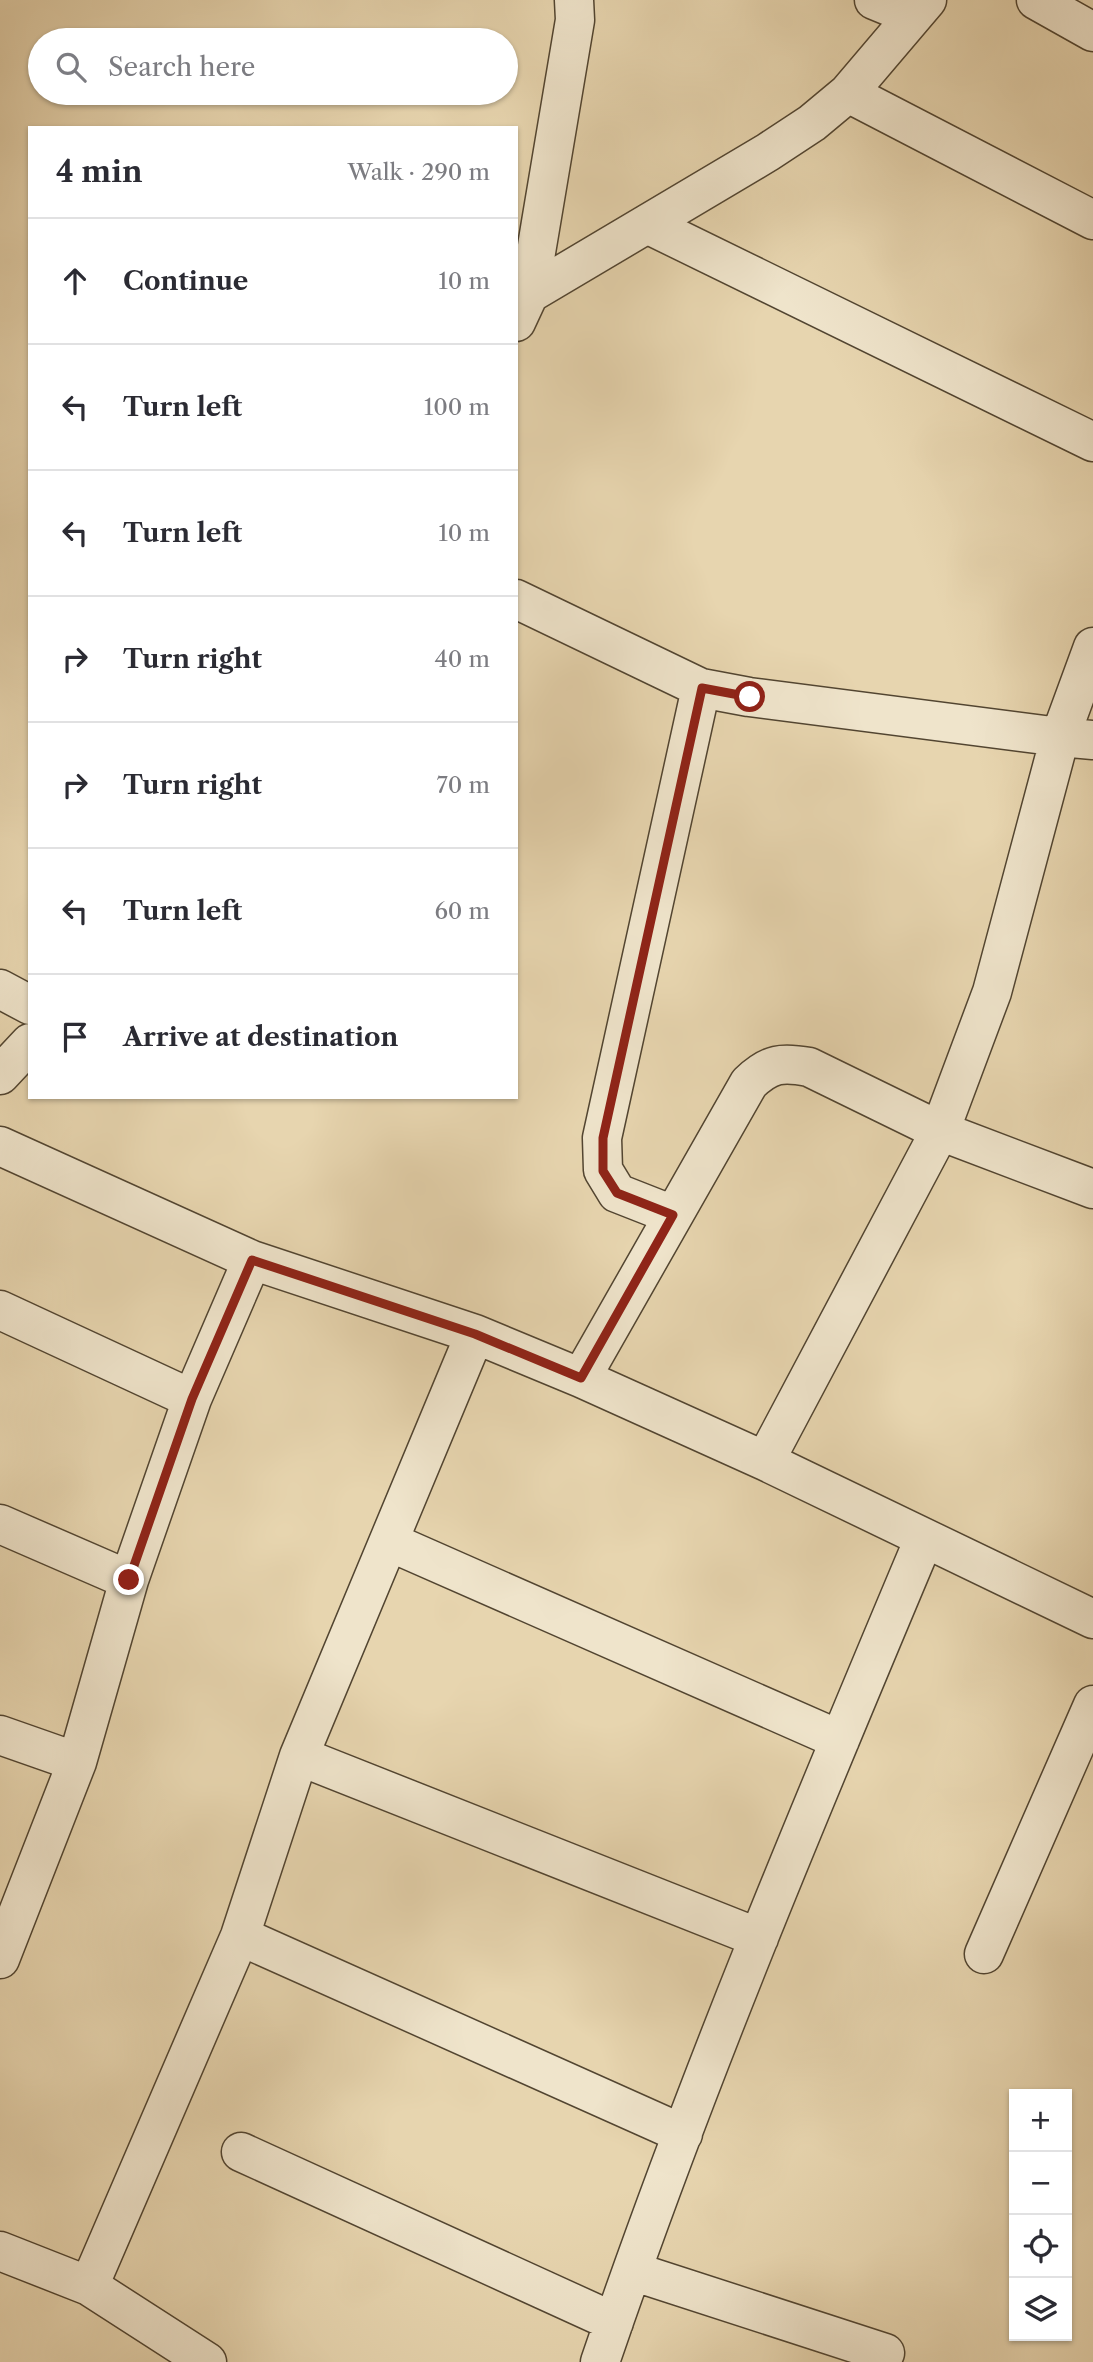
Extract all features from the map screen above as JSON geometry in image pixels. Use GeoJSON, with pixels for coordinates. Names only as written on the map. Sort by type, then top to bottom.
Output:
{"type":"FeatureCollection","features":[{"type":"Feature","properties":{"kind":"street"},"geometry":{"type":"LineString","coordinates":[[520,302],[575,20],[574,0]]}},
{"type":"Feature","properties":{"kind":"street"},"geometry":{"type":"LineString","coordinates":[[874,0],[920,8]]}},
{"type":"Feature","properties":{"kind":"street"},"geometry":{"type":"LineString","coordinates":[[1036,0],[1088,21]]}},
{"type":"Feature","properties":{"kind":"street"},"geometry":{"type":"LineString","coordinates":[[520,302],[812,123],[848,93],[920,8]]}},
{"type":"Feature","properties":{"kind":"street"},"geometry":{"type":"LineString","coordinates":[[848,93],[1093,220]]}},
{"type":"Feature","properties":{"kind":"street"},"geometry":{"type":"LineString","coordinates":[[647,224],[1093,442]]}},
{"type":"Feature","properties":{"kind":"street"},"geometry":{"type":"LineString","coordinates":[[518,599],[702,688],[750,697],[1077,739]]}},
{"type":"Feature","properties":{"kind":"street"},"geometry":{"type":"LineString","coordinates":[[765,1461],[940,1131],[992,992],[1077,739],[1093,647]]}},
{"type":"Feature","properties":{"kind":"street"},"geometry":{"type":"LineString","coordinates":[[673,1215],[617,1193],[603,1171],[603,1138],[702,688]]}},
{"type":"Feature","properties":{"kind":"street"},"geometry":{"type":"LineString","coordinates":[[0,989],[28,1004]]}},
{"type":"Feature","properties":{"kind":"street"},"geometry":{"type":"LineString","coordinates":[[0,1075],[28,1045]]}},
{"type":"Feature","properties":{"kind":"street"},"geometry":{"type":"LineString","coordinates":[[581,1378],[749,1083],[764,1069],[787,1063],[809,1067],[940,1131],[1093,1189]]}},
{"type":"Feature","properties":{"kind":"street"},"geometry":{"type":"LineString","coordinates":[[0,1146],[252,1260],[475,1334],[581,1378],[765,1461],[1093,1619]]}},
{"type":"Feature","properties":{"kind":"street"},"geometry":{"type":"LineString","coordinates":[[2,1947],[76,1762],[129,1580],[192,1399],[252,1260]]}},
{"type":"Feature","properties":{"kind":"street"},"geometry":{"type":"LineString","coordinates":[[0,1310],[192,1399]]}},
{"type":"Feature","properties":{"kind":"street"},"geometry":{"type":"LineString","coordinates":[[89,2286],[240,1936],[299,1756],[475,1334]]}},
{"type":"Feature","properties":{"kind":"street"},"geometry":{"type":"LineString","coordinates":[[0,1524],[129,1580]]}},
{"type":"Feature","properties":{"kind":"street"},"geometry":{"type":"LineString","coordinates":[[600,2362],[683,2134],[759,1938],[839,1740],[925,1539]]}},
{"type":"Feature","properties":{"kind":"street"},"geometry":{"type":"LineString","coordinates":[[390,1542],[839,1740]]}},
{"type":"Feature","properties":{"kind":"street"},"geometry":{"type":"LineString","coordinates":[[984,1954],[1093,1705]]}},
{"type":"Feature","properties":{"kind":"street"},"geometry":{"type":"LineString","coordinates":[[0,1735],[76,1762]]}},
{"type":"Feature","properties":{"kind":"street"},"geometry":{"type":"LineString","coordinates":[[299,1756],[759,1938]]}},
{"type":"Feature","properties":{"kind":"street"},"geometry":{"type":"LineString","coordinates":[[240,1936],[683,2134]]}},
{"type":"Feature","properties":{"kind":"street"},"geometry":{"type":"LineString","coordinates":[[241,2152],[614,2322]]}},
{"type":"Feature","properties":{"kind":"street"},"geometry":{"type":"LineString","coordinates":[[0,2251],[89,2286],[207,2362]]}},
{"type":"Feature","properties":{"kind":"street"},"geometry":{"type":"LineString","coordinates":[[632,2271],[886,2353]]}},
{"type":"Feature","properties":{"kind":"route"},"geometry":{"type":"LineString","coordinates":[[129,1580],[192,1399],[252,1260],[475,1334],[581,1378],[673,1215],[617,1193],[603,1171],[603,1138],[702,688],[750,697]]}}]}
